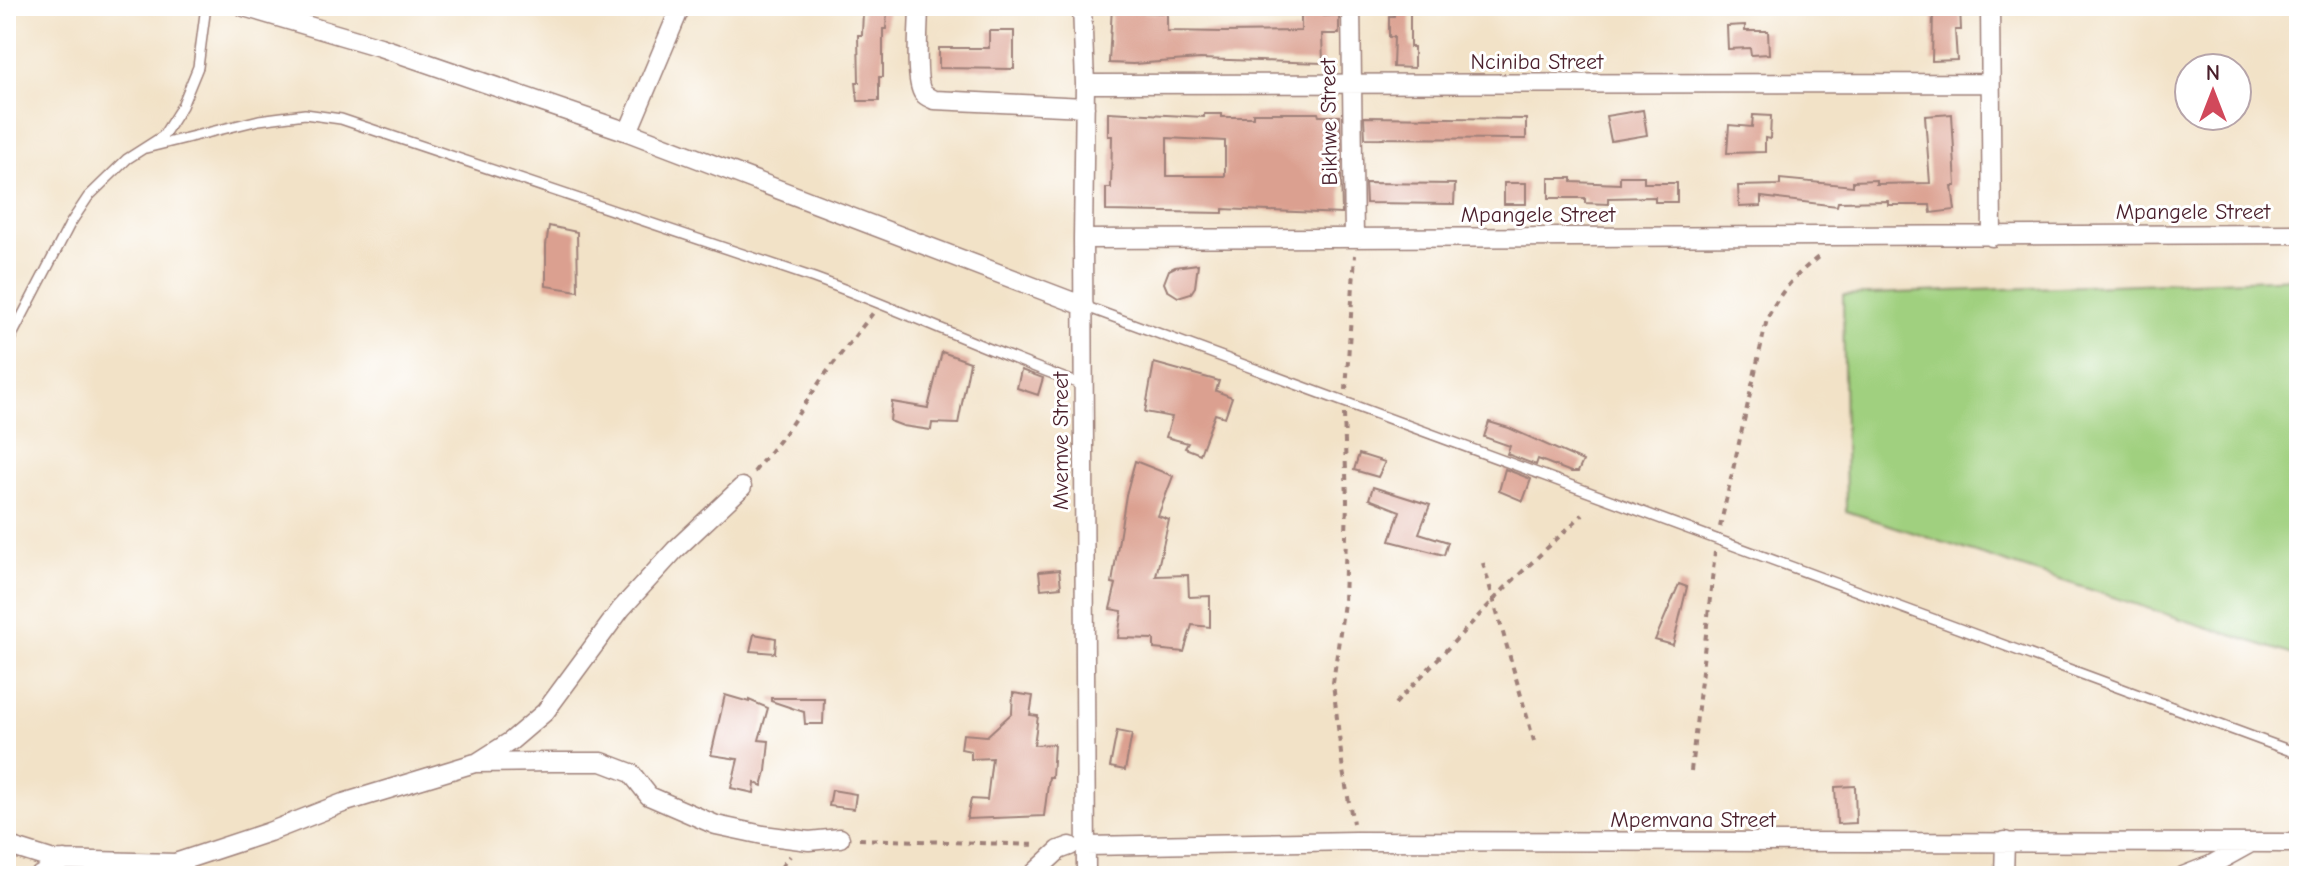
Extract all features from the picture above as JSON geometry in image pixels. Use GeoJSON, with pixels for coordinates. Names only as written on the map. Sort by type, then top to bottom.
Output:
{"type":"FeatureCollection","features":[{"type":"Feature","properties":{"kind":"street"},"geometry":{"type":"LineString","coordinates":[[244,6],[380,47],[628,132],[1084,306]]}},
{"type":"Feature","properties":{"kind":"street"},"geometry":{"type":"LineString","coordinates":[[628,132],[681,6]]}},
{"type":"Feature","properties":{"kind":"street"},"geometry":{"type":"LineString","coordinates":[[919,6],[919,74],[926,96],[934,100],[1085,107]]}},
{"type":"Feature","properties":{"kind":"street","name":"Mvemve Street"},"geometry":{"type":"LineString","coordinates":[[1082,6],[1085,107],[1078,846],[1086,876]]}},
{"type":"Feature","properties":{"kind":"street","name":"Bikhwe Street"},"geometry":{"type":"LineString","coordinates":[[1351,6],[1354,238]]}},
{"type":"Feature","properties":{"kind":"street"},"geometry":{"type":"LineString","coordinates":[[1990,6],[1988,83],[1992,237]]}},
{"type":"Feature","properties":{"kind":"street","name":"Nciniba Street"},"geometry":{"type":"LineString","coordinates":[[1085,84],[1988,83]]}},
{"type":"Feature","properties":{"kind":"street","name":"Mpangele Street"},"geometry":{"type":"LineString","coordinates":[[1083,239],[2299,234]]}},
{"type":"Feature","properties":{"kind":"street"},"geometry":{"type":"LineString","coordinates":[[6,845],[64,860],[175,863],[208,854],[343,803],[475,763],[511,741],[545,712],[621,609],[675,550],[742,487]]}},
{"type":"Feature","properties":{"kind":"street"},"geometry":{"type":"LineString","coordinates":[[475,763],[602,762],[631,773],[649,796],[716,825],[809,841],[840,838]]}},
{"type":"Feature","properties":{"kind":"street","name":"Mpemvana Street"},"geometry":{"type":"LineString","coordinates":[[1078,846],[1356,841],[2299,843]]}},
{"type":"Feature","properties":{"kind":"street"},"geometry":{"type":"LineString","coordinates":[[2004,876],[2005,841]]}},
{"type":"Feature","properties":{"kind":"street"},"geometry":{"type":"LineString","coordinates":[[2183,876],[2211,865],[2250,843]]}},
{"type":"Feature","properties":{"kind":"street"},"geometry":{"type":"LineString","coordinates":[[1031,876],[1059,850],[1078,846]]}},
{"type":"Feature","properties":{"kind":"street"},"geometry":{"type":"LineString","coordinates":[[167,876],[208,854]]}},
{"type":"Feature","properties":{"kind":"street"},"geometry":{"type":"LineString","coordinates":[[39,876],[64,860]]}},
{"type":"Feature","properties":{"kind":"lane"},"geometry":{"type":"LineString","coordinates":[[6,347],[70,224],[88,197],[127,159],[163,136],[182,106],[198,67],[206,6]]}},
{"type":"Feature","properties":{"kind":"lane"},"geometry":{"type":"LineString","coordinates":[[146,148],[259,120],[305,114],[341,119],[814,278],[881,303],[1006,358],[1083,385]]}},
{"type":"Feature","properties":{"kind":"lane"},"geometry":{"type":"LineString","coordinates":[[1084,306],[2299,754]]}},
{"type":"Feature","properties":{"kind":"path"},"geometry":{"type":"LineString","coordinates":[[1691,771],[1718,538],[1767,319],[1775,300],[1794,276],[1851,237]]}},
{"type":"Feature","properties":{"kind":"path"},"geometry":{"type":"LineString","coordinates":[[1354,238],[1355,279],[1344,402],[1347,501],[1344,603],[1333,683],[1343,771],[1356,841]]}},
{"type":"Feature","properties":{"kind":"path"},"geometry":{"type":"LineString","coordinates":[[742,487],[881,303]]}},
{"type":"Feature","properties":{"kind":"path"},"geometry":{"type":"LineString","coordinates":[[1395,704],[1493,601],[1583,514]]}},
{"type":"Feature","properties":{"kind":"path"},"geometry":{"type":"LineString","coordinates":[[1483,563],[1534,741]]}},
{"type":"Feature","properties":{"kind":"path"},"geometry":{"type":"LineString","coordinates":[[840,838],[1078,846]]}},
{"type":"Feature","properties":{"kind":"path"},"geometry":{"type":"LineString","coordinates":[[774,876],[794,852]]}},
{"type":"Feature","properties":{"kind":"green space"},"geometry":{"type":"Polygon","coordinates":[[[2299,278],[2299,657],[1846,511],[1843,295],[2299,278]]]}},
{"type":"Feature","properties":{"kind":"building"},"geometry":{"type":"Polygon","coordinates":[[[1112,6],[1135,6],[1135,12],[1167,13],[1167,31],[1224,32],[1301,31],[1301,6],[1324,6],[1324,16],[1339,15],[1339,34],[1322,34],[1323,63],[1200,59],[1109,63],[1112,6]]]}},
{"type":"Feature","properties":{"kind":"building"},"geometry":{"type":"Polygon","coordinates":[[[1395,6],[1410,6],[1410,47],[1414,47],[1414,68],[1393,67],[1394,37],[1389,37],[1389,16],[1394,16],[1395,6]]]}},
{"type":"Feature","properties":{"kind":"building"},"geometry":{"type":"Polygon","coordinates":[[[1942,7],[1960,7],[1961,30],[1955,30],[1957,60],[1932,61],[1933,12],[1942,12],[1942,7]]]}},
{"type":"Feature","properties":{"kind":"building"},"geometry":{"type":"Polygon","coordinates":[[[863,11],[887,12],[886,29],[883,29],[883,77],[879,77],[879,101],[858,101],[858,35],[862,35],[863,11]]]}},
{"type":"Feature","properties":{"kind":"building"},"geometry":{"type":"Polygon","coordinates":[[[1745,25],[1745,31],[1768,31],[1769,54],[1751,55],[1750,48],[1728,49],[1727,26],[1745,25]]]}},
{"type":"Feature","properties":{"kind":"building"},"geometry":{"type":"Polygon","coordinates":[[[989,31],[1014,31],[1014,69],[939,68],[939,48],[989,48],[989,31]]]}},
{"type":"Feature","properties":{"kind":"building"},"geometry":{"type":"Polygon","coordinates":[[[1643,110],[1647,135],[1611,141],[1606,116],[1643,110]]]}},
{"type":"Feature","properties":{"kind":"building"},"geometry":{"type":"Polygon","coordinates":[[[1108,112],[1204,117],[1204,114],[1222,114],[1222,117],[1253,117],[1253,113],[1340,116],[1342,214],[1223,209],[1223,213],[1106,211],[1106,188],[1111,188],[1112,136],[1108,136],[1108,112]],[[1167,138],[1167,176],[1225,176],[1225,141],[1167,138]]]}},
{"type":"Feature","properties":{"kind":"building"},"geometry":{"type":"Polygon","coordinates":[[[1952,114],[1955,210],[1931,213],[1930,205],[1888,205],[1888,201],[1838,202],[1837,206],[1761,197],[1761,206],[1739,207],[1738,186],[1780,185],[1780,179],[1853,186],[1853,181],[1876,180],[1876,184],[1930,183],[1925,116],[1952,114]]]}},
{"type":"Feature","properties":{"kind":"building"},"geometry":{"type":"Polygon","coordinates":[[[1753,115],[1771,116],[1770,139],[1765,138],[1765,152],[1727,153],[1729,125],[1752,127],[1753,115]]]}},
{"type":"Feature","properties":{"kind":"building"},"geometry":{"type":"Polygon","coordinates":[[[1364,117],[1526,119],[1526,139],[1365,138],[1364,117]]]}},
{"type":"Feature","properties":{"kind":"building"},"geometry":{"type":"Polygon","coordinates":[[[1620,176],[1644,176],[1644,183],[1677,183],[1677,202],[1655,202],[1655,197],[1608,198],[1608,204],[1585,203],[1585,198],[1549,198],[1549,178],[1620,184],[1620,176]]]}},
{"type":"Feature","properties":{"kind":"building"},"geometry":{"type":"Polygon","coordinates":[[[1365,183],[1455,184],[1454,204],[1366,203],[1365,183]]]}},
{"type":"Feature","properties":{"kind":"building"},"geometry":{"type":"Polygon","coordinates":[[[1504,183],[1526,183],[1526,204],[1504,204],[1504,183]]]}},
{"type":"Feature","properties":{"kind":"building"},"geometry":{"type":"Polygon","coordinates":[[[549,226],[577,232],[578,291],[546,286],[549,226]]]}},
{"type":"Feature","properties":{"kind":"building"},"geometry":{"type":"Polygon","coordinates":[[[1198,264],[1195,287],[1191,293],[1178,297],[1167,290],[1164,283],[1169,270],[1198,264]]]}},
{"type":"Feature","properties":{"kind":"building"},"geometry":{"type":"Polygon","coordinates":[[[942,352],[970,362],[958,424],[932,423],[931,430],[890,421],[892,402],[928,408],[942,352]]]}},
{"type":"Feature","properties":{"kind":"building"},"geometry":{"type":"Polygon","coordinates":[[[1154,363],[1219,381],[1216,391],[1232,397],[1225,417],[1215,414],[1200,454],[1185,448],[1188,443],[1166,437],[1172,417],[1145,412],[1154,363]]]}},
{"type":"Feature","properties":{"kind":"building"},"geometry":{"type":"Polygon","coordinates":[[[1021,370],[1043,378],[1038,395],[1017,388],[1021,370]]]}},
{"type":"Feature","properties":{"kind":"building"},"geometry":{"type":"Polygon","coordinates":[[[1489,422],[1583,461],[1578,472],[1538,459],[1536,465],[1507,454],[1510,446],[1484,437],[1489,422]]]}},
{"type":"Feature","properties":{"kind":"building"},"geometry":{"type":"Polygon","coordinates":[[[1359,454],[1385,462],[1378,477],[1354,470],[1359,454]]]}},
{"type":"Feature","properties":{"kind":"building"},"geometry":{"type":"Polygon","coordinates":[[[1135,461],[1173,476],[1158,516],[1169,520],[1156,576],[1188,575],[1189,597],[1210,596],[1210,627],[1192,625],[1184,652],[1154,649],[1154,639],[1118,638],[1122,611],[1110,609],[1116,584],[1112,583],[1126,495],[1135,461]]]}},
{"type":"Feature","properties":{"kind":"building"},"geometry":{"type":"Polygon","coordinates":[[[1505,469],[1531,479],[1523,501],[1499,491],[1505,469]]]}},
{"type":"Feature","properties":{"kind":"building"},"geometry":{"type":"Polygon","coordinates":[[[1373,487],[1430,505],[1419,533],[1448,542],[1444,555],[1390,541],[1400,511],[1369,499],[1373,487]]]}},
{"type":"Feature","properties":{"kind":"building"},"geometry":{"type":"Polygon","coordinates":[[[1059,570],[1061,587],[1041,589],[1039,572],[1059,570]]]}},
{"type":"Feature","properties":{"kind":"building"},"geometry":{"type":"Polygon","coordinates":[[[1679,584],[1687,587],[1673,645],[1655,640],[1679,584]]]}},
{"type":"Feature","properties":{"kind":"building"},"geometry":{"type":"Polygon","coordinates":[[[754,634],[776,638],[775,653],[750,651],[754,634]]]}},
{"type":"Feature","properties":{"kind":"building"},"geometry":{"type":"Polygon","coordinates":[[[1013,693],[1033,696],[1030,715],[1038,716],[1034,745],[1054,744],[1052,777],[1049,777],[1044,816],[967,819],[971,799],[987,800],[992,758],[971,759],[971,751],[961,749],[963,734],[987,736],[1012,713],[1013,693]]]}},
{"type":"Feature","properties":{"kind":"building"},"geometry":{"type":"Polygon","coordinates":[[[725,695],[768,708],[759,740],[769,741],[766,771],[762,786],[755,783],[754,793],[731,788],[738,759],[711,755],[725,695]]]}},
{"type":"Feature","properties":{"kind":"building"},"geometry":{"type":"Polygon","coordinates":[[[771,698],[824,698],[823,724],[805,724],[804,712],[771,701],[771,698]]]}},
{"type":"Feature","properties":{"kind":"building"},"geometry":{"type":"Polygon","coordinates":[[[1117,731],[1132,734],[1125,770],[1110,767],[1117,731]]]}},
{"type":"Feature","properties":{"kind":"building"},"geometry":{"type":"Polygon","coordinates":[[[1855,786],[1856,823],[1837,824],[1835,787],[1855,786]]]}},
{"type":"Feature","properties":{"kind":"building"},"geometry":{"type":"Polygon","coordinates":[[[832,790],[856,794],[854,809],[829,806],[832,790]]]}}]}
